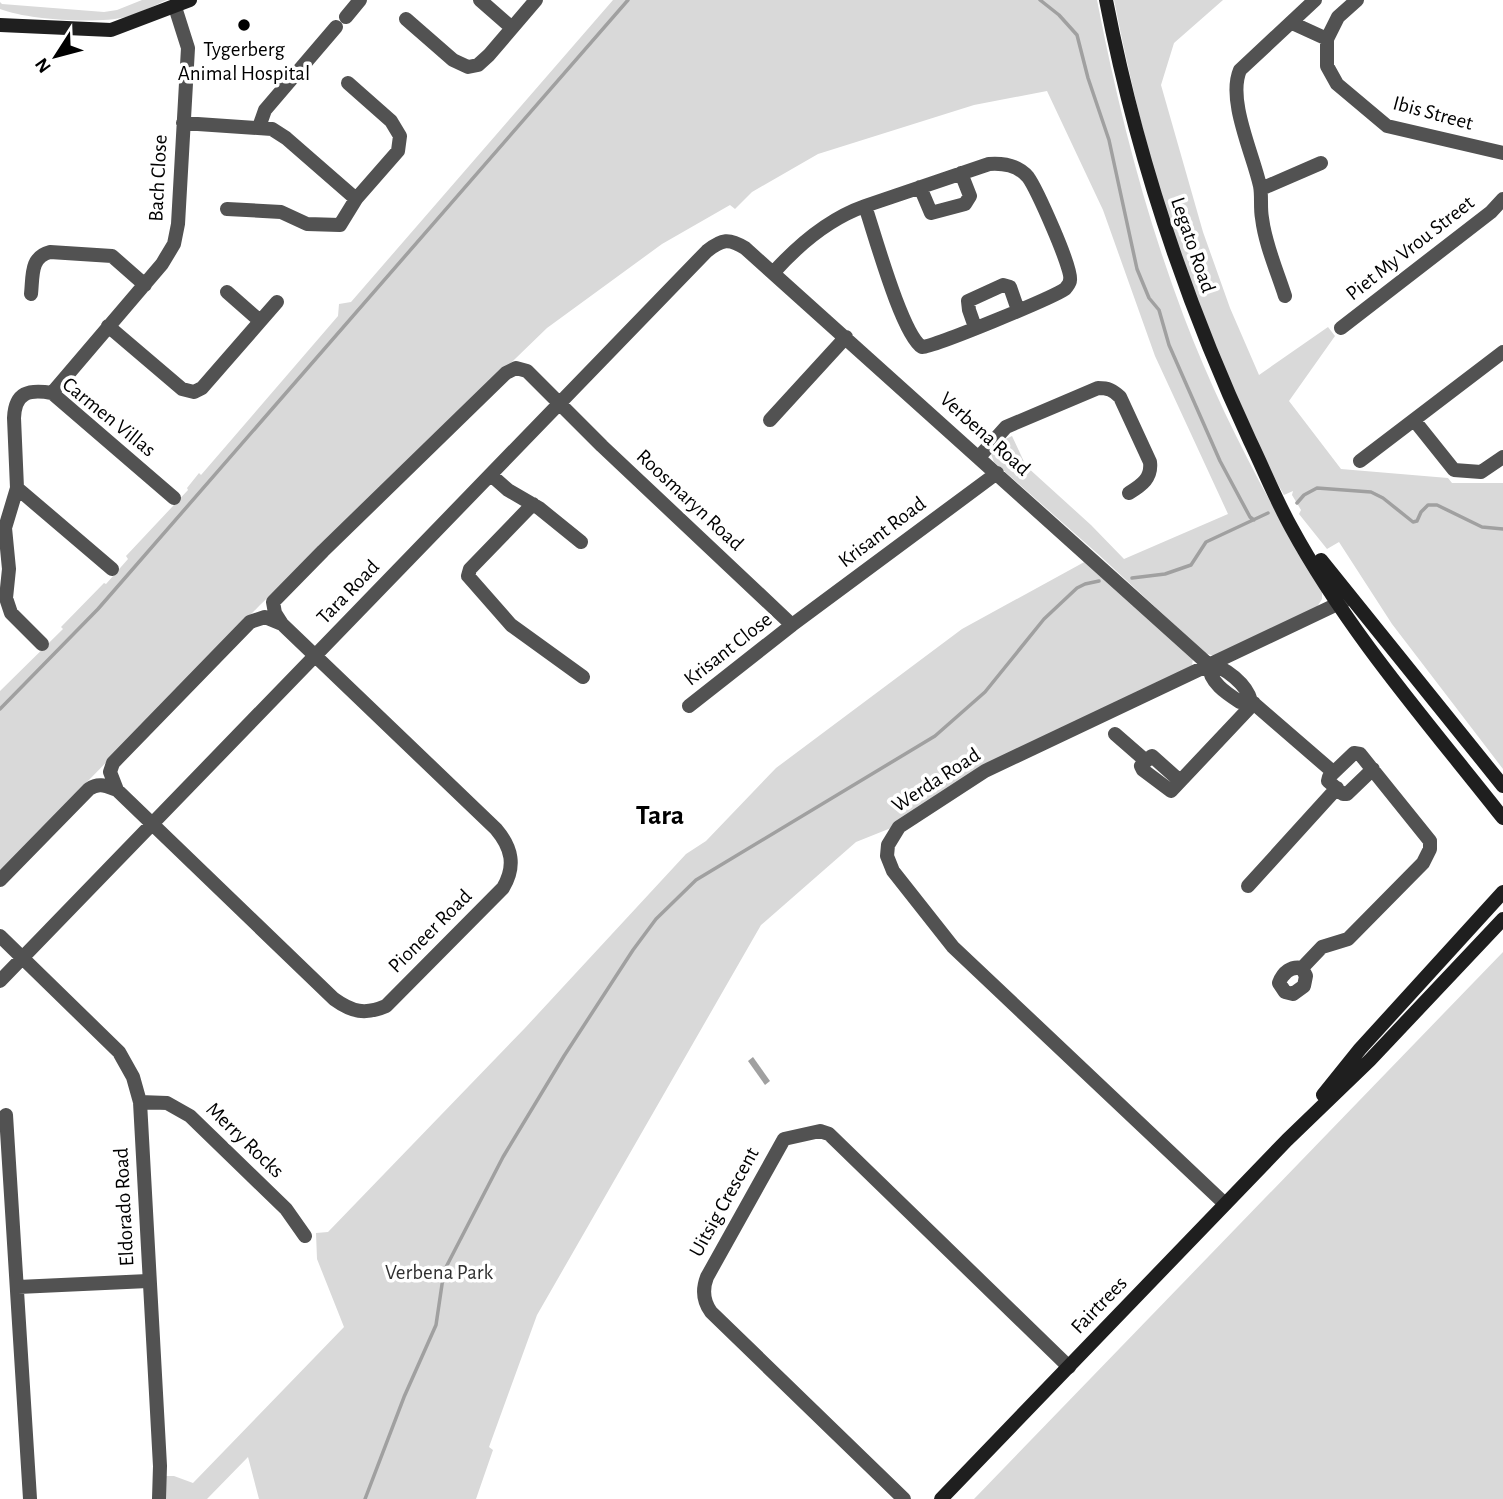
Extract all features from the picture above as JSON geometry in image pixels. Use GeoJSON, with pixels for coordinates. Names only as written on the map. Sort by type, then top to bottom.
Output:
{"type":"FeatureCollection","features":[{"type":"Feature","properties":{"kind":"street"},"geometry":{"type":"LineString","coordinates":[[0,25],[111,30],[190,0]]}},
{"type":"Feature","properties":{"kind":"street"},"geometry":{"type":"LineString","coordinates":[[259,127],[265,110],[360,0]]}},
{"type":"Feature","properties":{"kind":"street"},"geometry":{"type":"LineString","coordinates":[[480,0],[512,28]]}},
{"type":"Feature","properties":{"kind":"street"},"geometry":{"type":"LineString","coordinates":[[406,19],[453,60],[468,66],[482,62],[536,0]]}},
{"type":"Feature","properties":{"kind":"street","name":"Legato Road"},"geometry":{"type":"LineString","coordinates":[[1106,0],[1121,75],[1150,187],[1189,299],[1232,403],[1291,528],[1345,601],[1503,786]]}},
{"type":"Feature","properties":{"kind":"street"},"geometry":{"type":"LineString","coordinates":[[1285,296],[1265,232],[1261,189],[1237,103],[1236,81],[1240,70],[1315,0]]}},
{"type":"Feature","properties":{"kind":"street"},"geometry":{"type":"LineString","coordinates":[[1292,23],[1327,39],[1338,17],[1357,0]]}},
{"type":"Feature","properties":{"kind":"street","name":"Bach Close"},"geometry":{"type":"LineString","coordinates":[[52,393],[145,285],[171,251],[176,237],[188,48],[175,7]]}},
{"type":"Feature","properties":{"kind":"street","name":"Ibis Street"},"geometry":{"type":"LineString","coordinates":[[1327,39],[1327,66],[1337,84],[1387,126],[1503,153]]}},
{"type":"Feature","properties":{"kind":"street"},"geometry":{"type":"LineString","coordinates":[[227,209],[281,212],[307,224],[338,226],[344,223],[349,209],[394,158],[401,140],[391,121],[348,83]]}},
{"type":"Feature","properties":{"kind":"street"},"geometry":{"type":"LineString","coordinates":[[183,123],[259,127],[278,132],[356,200]]}},
{"type":"Feature","properties":{"kind":"street"},"geometry":{"type":"LineString","coordinates":[[773,273],[816,232],[835,220],[865,206],[961,173],[989,164],[1002,163],[1016,167],[1028,177],[1054,229],[1070,274],[1069,284],[1063,290],[1018,310],[926,347],[915,342],[898,305],[865,206]]}},
{"type":"Feature","properties":{"kind":"street"},"geometry":{"type":"LineString","coordinates":[[1261,189],[1321,163]]}},
{"type":"Feature","properties":{"kind":"street"},"geometry":{"type":"LineString","coordinates":[[920,187],[931,214],[965,204],[970,196],[961,173]]}},
{"type":"Feature","properties":{"kind":"street","name":"Piet My Vrou Street"},"geometry":{"type":"LineString","coordinates":[[1341,328],[1491,212],[1503,199]]}},
{"type":"Feature","properties":{"kind":"street","name":"Tara Road"},"geometry":{"type":"LineString","coordinates":[[0,981],[707,251],[722,240],[730,240]]}},
{"type":"Feature","properties":{"kind":"street","name":"Verbena Road"},"geometry":{"type":"LineString","coordinates":[[730,240],[745,247],[1209,665],[1223,669],[1248,692],[1252,702],[1333,772]]}},
{"type":"Feature","properties":{"kind":"street"},"geometry":{"type":"LineString","coordinates":[[31,294],[35,261],[50,252],[113,257],[145,285]]}},
{"type":"Feature","properties":{"kind":"street"},"geometry":{"type":"LineString","coordinates":[[975,327],[968,301],[1003,285],[1010,287],[1018,310]]}},
{"type":"Feature","properties":{"kind":"street"},"geometry":{"type":"LineString","coordinates":[[227,292],[260,321]]}},
{"type":"Feature","properties":{"kind":"street"},"geometry":{"type":"LineString","coordinates":[[108,326],[190,393],[202,388],[276,302]]}},
{"type":"Feature","properties":{"kind":"street"},"geometry":{"type":"LineString","coordinates":[[770,420],[846,337]]}},
{"type":"Feature","properties":{"kind":"street"},"geometry":{"type":"LineString","coordinates":[[1360,461],[1503,352]]}},
{"type":"Feature","properties":{"kind":"street","name":"Roosmaryn Road"},"geometry":{"type":"LineString","coordinates":[[282,624],[275,613],[275,598],[506,373],[516,368],[527,371],[792,625]]}},
{"type":"Feature","properties":{"kind":"street"},"geometry":{"type":"LineString","coordinates":[[979,457],[1006,427],[1098,388],[1105,388],[1120,397],[1150,462],[1151,469],[1146,482],[1129,493]]}},
{"type":"Feature","properties":{"kind":"street","name":"Carmen Villas"},"geometry":{"type":"LineString","coordinates":[[42,644],[11,613],[6,598],[9,569],[5,528],[18,488],[14,418],[16,402],[32,391],[52,393],[174,498]]}},
{"type":"Feature","properties":{"kind":"street"},"geometry":{"type":"LineString","coordinates":[[1414,420],[1454,470],[1481,472],[1503,457]]}},
{"type":"Feature","properties":{"kind":"street","name":"Krisant Road"},"geometry":{"type":"LineString","coordinates":[[792,625],[997,473]]}},
{"type":"Feature","properties":{"kind":"street"},"geometry":{"type":"LineString","coordinates":[[491,475],[582,542]]}},
{"type":"Feature","properties":{"kind":"street"},"geometry":{"type":"LineString","coordinates":[[18,488],[112,569]]}},
{"type":"Feature","properties":{"kind":"street"},"geometry":{"type":"LineString","coordinates":[[533,504],[470,569],[468,576],[512,625],[583,677]]}},
{"type":"Feature","properties":{"kind":"street","name":"Legato Road"},"geometry":{"type":"LineString","coordinates":[[1345,601],[1384,667],[1503,818]]}},
{"type":"Feature","properties":{"kind":"street","name":"Werda Road"},"geometry":{"type":"LineString","coordinates":[[1225,1205],[953,947],[893,871],[887,851],[890,839],[899,827],[985,771],[1345,601]]}},
{"type":"Feature","properties":{"kind":"street"},"geometry":{"type":"LineString","coordinates":[[117,790],[110,772],[113,763],[250,622],[265,617],[282,624]]}},
{"type":"Feature","properties":{"kind":"street","name":"Pioneer Road"},"geometry":{"type":"LineString","coordinates":[[117,790],[334,999],[354,1011],[364,1013],[386,1006],[503,888],[509,877],[511,855],[504,838],[282,624]]}},
{"type":"Feature","properties":{"kind":"street","name":"Krisant Close"},"geometry":{"type":"LineString","coordinates":[[689,706],[792,625]]}},
{"type":"Feature","properties":{"kind":"street"},"geometry":{"type":"LineString","coordinates":[[1115,734],[1146,761],[1141,766],[1143,770],[1168,791],[1252,702]]}},
{"type":"Feature","properties":{"kind":"street"},"geometry":{"type":"LineString","coordinates":[[1302,968],[1322,947],[1348,939],[1423,863],[1430,849],[1430,841],[1373,769],[1360,754],[1356,752],[1333,772],[1328,780],[1347,794],[1373,769]]}},
{"type":"Feature","properties":{"kind":"street"},"geometry":{"type":"LineString","coordinates":[[0,880],[89,789],[103,784],[117,790]]}},
{"type":"Feature","properties":{"kind":"street"},"geometry":{"type":"LineString","coordinates":[[1248,886],[1336,788]]}},
{"type":"Feature","properties":{"kind":"street","name":"Fairtrees"},"geometry":{"type":"LineString","coordinates":[[1287,1140],[1360,1049],[1503,892]]}},
{"type":"Feature","properties":{"kind":"street","name":"Fairtrees"},"geometry":{"type":"LineString","coordinates":[[941,1499],[1287,1140],[1370,1060],[1503,919]]}},
{"type":"Feature","properties":{"kind":"street","name":"Eldorado Road"},"geometry":{"type":"LineString","coordinates":[[0,936],[119,1052],[133,1077],[140,1102],[160,1466],[159,1499]]}},
{"type":"Feature","properties":{"kind":"street","name":"Merry Rocks"},"geometry":{"type":"LineString","coordinates":[[140,1102],[167,1103],[190,1116],[286,1209],[305,1236]]}},
{"type":"Feature","properties":{"kind":"street"},"geometry":{"type":"LineString","coordinates":[[6,1115],[30,1499]]}},
{"type":"Feature","properties":{"kind":"street","name":"Uitsig Crescent"},"geometry":{"type":"LineString","coordinates":[[904,1499],[715,1316],[706,1303],[704,1292],[707,1277],[784,1139],[820,1131],[829,1134],[1069,1367]]}},
{"type":"Feature","properties":{"kind":"street"},"geometry":{"type":"LineString","coordinates":[[18,1287],[148,1281]]}},
{"type":"Feature","properties":{"kind":"green space"},"geometry":{"type":"Polygon","coordinates":[[[142,0],[167,0],[126,17],[98,20],[27,16],[0,9],[0,2],[104,12],[142,0]]]}},
{"type":"Feature","properties":{"kind":"green space"},"geometry":{"type":"Polygon","coordinates":[[[613,0],[1097,0],[1134,160],[1184,317],[1230,423],[1283,525],[1322,591],[1322,599],[1317,607],[1214,656],[1205,653],[994,462],[991,454],[995,444],[1012,436],[1026,466],[1124,559],[1228,514],[1155,356],[1103,210],[1047,91],[974,105],[818,154],[752,192],[735,209],[730,205],[662,244],[547,328],[260,605],[0,871],[0,691],[63,629],[61,627],[104,583],[106,584],[128,559],[126,556],[188,490],[199,473],[201,475],[338,316],[339,304],[351,302],[613,0]]]}},
{"type":"Feature","properties":{"kind":"green space"},"geometry":{"type":"Polygon","coordinates":[[[1114,0],[1223,0],[1174,43],[1161,85],[1203,232],[1230,308],[1259,375],[1328,327],[1335,336],[1289,401],[1341,469],[1448,478],[1452,483],[1503,483],[1503,769],[1392,624],[1339,542],[1327,549],[1299,514],[1301,510],[1292,495],[1293,491],[1284,495],[1253,437],[1201,317],[1179,255],[1143,128],[1114,0]]]}},
{"type":"Feature","properties":{"kind":"green space","name":"Verbena Park"},"geometry":{"type":"Polygon","coordinates":[[[1088,560],[1193,658],[1192,666],[891,828],[856,842],[761,925],[537,1315],[489,1447],[493,1450],[476,1499],[259,1499],[248,1457],[207,1499],[165,1499],[166,1476],[193,1483],[344,1327],[317,1259],[316,1233],[328,1232],[525,1028],[686,854],[706,841],[776,768],[962,629],[1088,560]]]}},
{"type":"Feature","properties":{"kind":"green space"},"geometry":{"type":"Polygon","coordinates":[[[1503,952],[1503,1499],[974,1499],[1503,952]]]}},
{"type":"Feature","properties":{"kind":"shaded area"},"geometry":{"type":"Polygon","coordinates":[[[753,1057],[770,1081],[765,1085],[748,1061],[753,1057]]]}},
{"type":"Feature","properties":{"kind":"waterway"},"geometry":{"type":"LineString","coordinates":[[0,709],[98,609],[628,0]]}},
{"type":"Feature","properties":{"kind":"waterway"},"geometry":{"type":"LineString","coordinates":[[1040,0],[1059,15],[1077,35],[1109,140],[1137,269],[1149,298],[1159,310],[1169,345],[1220,461],[1254,520]]}},
{"type":"Feature","properties":{"kind":"waterway"},"geometry":{"type":"LineString","coordinates":[[1297,503],[1304,495],[1317,488],[1371,492],[1413,522],[1417,521],[1428,505],[1437,505],[1482,527],[1503,529]]}},
{"type":"Feature","properties":{"kind":"waterway"},"geometry":{"type":"LineString","coordinates":[[1132,578],[1165,574],[1191,565],[1206,542],[1268,513]]}},
{"type":"Feature","properties":{"kind":"waterway"},"geometry":{"type":"LineString","coordinates":[[365,1499],[404,1397],[436,1325],[444,1271],[503,1157],[564,1056],[656,919],[696,880],[935,736],[985,692],[1044,619],[1077,588],[1099,581]]}},
{"type":"Feature","properties":{"kind":"place","name":"Tygerberg Animal Hospital"},"geometry":{"type":"Point","coordinates":[244,25]}},
{"type":"Feature","properties":{"kind":"district","name":"Tara"},"geometry":{"type":"Point","coordinates":[660,816]}}]}
